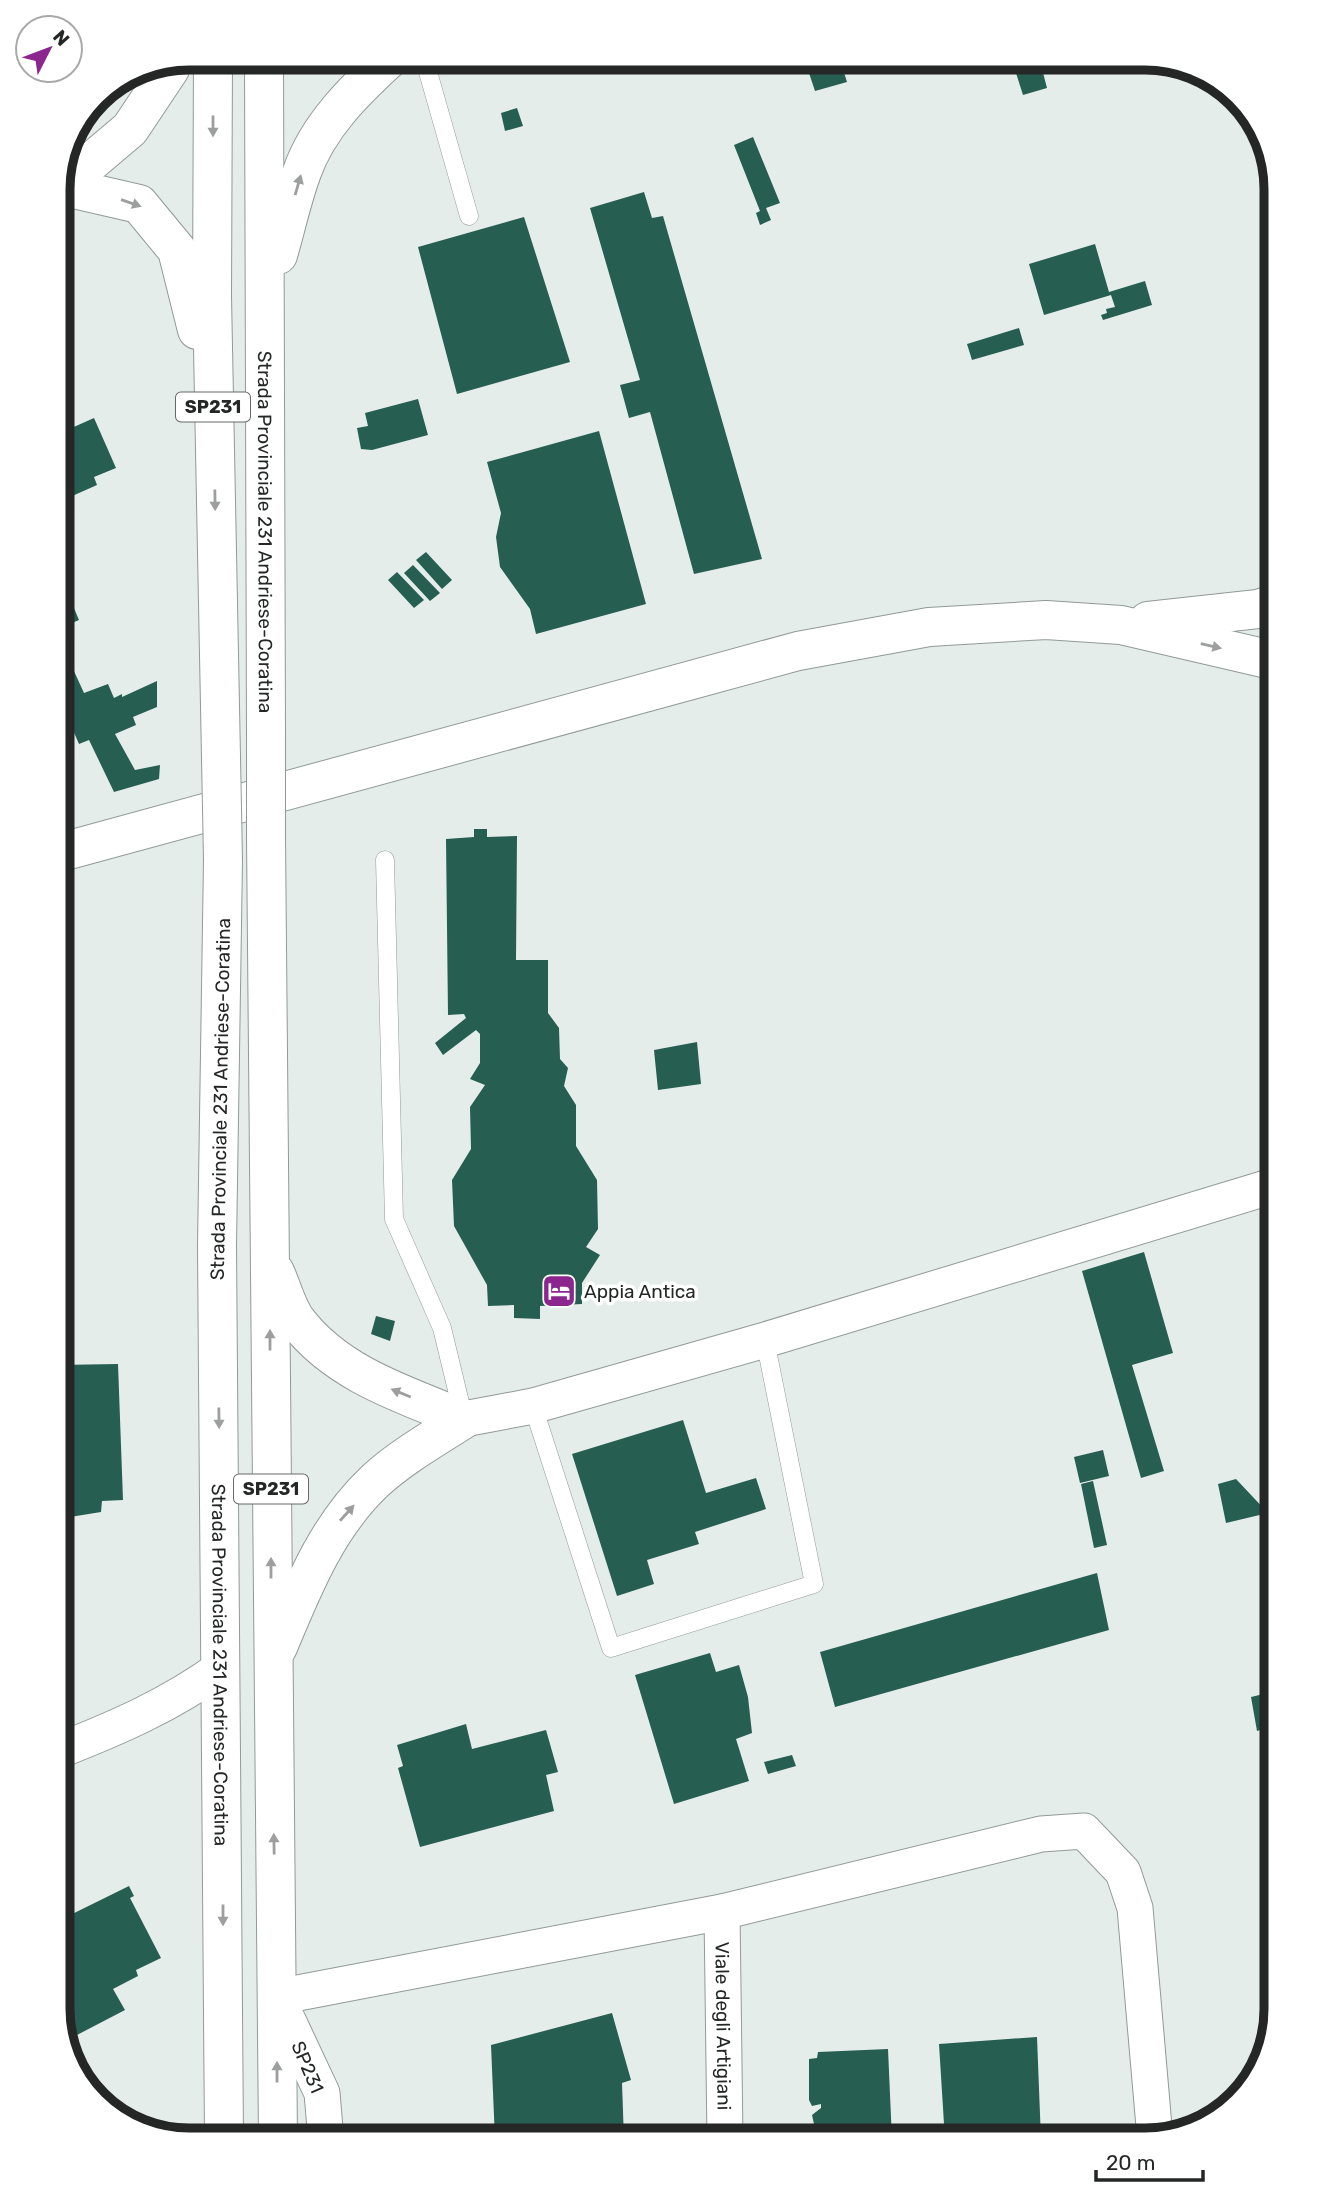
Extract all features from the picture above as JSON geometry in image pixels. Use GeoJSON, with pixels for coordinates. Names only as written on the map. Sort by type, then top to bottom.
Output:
{"type":"FeatureCollection","features":[{"type":"Feature","properties":{"kind":"main road","name":"Strada Provinciale 231 Andriese-Coratina"},"geometry":{"type":"LineString","coordinates":[[213,70],[214,443],[223,860],[217,1246],[224,2128]]}},
{"type":"Feature","properties":{"kind":"main road","name":"Strada Provinciale 231 Andriese-Coratina"},"geometry":{"type":"LineString","coordinates":[[264,70],[266,837],[278,2128]]}},
{"type":"Feature","properties":{"kind":"main road"},"geometry":{"type":"LineString","coordinates":[[266,298],[303,170],[325,127],[360,85],[377,70]]}},
{"type":"Feature","properties":{"kind":"main road"},"geometry":{"type":"LineString","coordinates":[[70,180],[130,129],[168,72]]}},
{"type":"Feature","properties":{"kind":"main road"},"geometry":{"type":"LineString","coordinates":[[70,190],[139,204],[177,250],[195,320],[214,443]]}},
{"type":"Feature","properties":{"kind":"main road"},"geometry":{"type":"LineString","coordinates":[[1121,625],[1264,608]]}},
{"type":"Feature","properties":{"kind":"main road"},"geometry":{"type":"LineString","coordinates":[[70,850],[798,650],[929,627],[1046,620],[1121,625],[1264,660]]}},
{"type":"Feature","properties":{"kind":"main road"},"geometry":{"type":"LineString","coordinates":[[269,1257],[297,1320],[335,1357],[370,1381],[464,1419]]}},
{"type":"Feature","properties":{"kind":"main road"},"geometry":{"type":"LineString","coordinates":[[272,1660],[310,1572],[337,1524],[376,1480],[464,1419]]}},
{"type":"Feature","properties":{"kind":"street"},"geometry":{"type":"LineString","coordinates":[[464,1419],[533,1406],[765,1340],[1264,1189]]}},
{"type":"Feature","properties":{"kind":"street"},"geometry":{"type":"LineString","coordinates":[[70,1746],[141,1718],[183,1696],[221,1668]]}},
{"type":"Feature","properties":{"kind":"street"},"geometry":{"type":"LineString","coordinates":[[277,1997],[722,1912],[1041,1834],[1084,1831],[1124,1872],[1135,1908],[1154,2127]]}},
{"type":"Feature","properties":{"kind":"street","name":"Viale degli Artigiani"},"geometry":{"type":"LineString","coordinates":[[722,1912],[725,2128]]}},
{"type":"Feature","properties":{"kind":"street","name":"SP231"},"geometry":{"type":"LineString","coordinates":[[277,1997],[322,2094],[325,2128]]}},
{"type":"Feature","properties":{"kind":"lane"},"geometry":{"type":"LineString","coordinates":[[427,70],[469,216]]}},
{"type":"Feature","properties":{"kind":"lane"},"geometry":{"type":"LineString","coordinates":[[385,860],[394,1219],[442,1328],[464,1419]]}},
{"type":"Feature","properties":{"kind":"lane"},"geometry":{"type":"LineString","coordinates":[[533,1406],[611,1648],[814,1584],[765,1340]]}},
{"type":"Feature","properties":{"kind":"building"},"geometry":{"type":"Polygon","coordinates":[[[808,70],[843,70],[847,82],[815,91],[808,70]]]}},
{"type":"Feature","properties":{"kind":"building"},"geometry":{"type":"Polygon","coordinates":[[[1042,70],[1047,88],[1023,95],[1016,73],[1042,70]]]}},
{"type":"Feature","properties":{"kind":"building"},"geometry":{"type":"Polygon","coordinates":[[[517,108],[523,126],[505,131],[501,113],[517,108]]]}},
{"type":"Feature","properties":{"kind":"building"},"geometry":{"type":"Polygon","coordinates":[[[753,137],[780,203],[766,208],[771,220],[760,225],[756,213],[760,211],[734,145],[753,137]]]}},
{"type":"Feature","properties":{"kind":"building"},"geometry":{"type":"Polygon","coordinates":[[[644,192],[652,218],[663,216],[762,559],[694,574],[650,412],[629,418],[620,385],[640,380],[590,208],[644,192]]]}},
{"type":"Feature","properties":{"kind":"building"},"geometry":{"type":"Polygon","coordinates":[[[524,217],[570,362],[457,394],[418,247],[524,217]]]}},
{"type":"Feature","properties":{"kind":"building"},"geometry":{"type":"Polygon","coordinates":[[[1095,244],[1109,292],[1145,281],[1152,305],[1103,320],[1101,315],[1107,313],[1106,309],[1115,307],[1111,295],[1044,315],[1029,264],[1095,244]]]}},
{"type":"Feature","properties":{"kind":"building"},"geometry":{"type":"Polygon","coordinates":[[[1019,328],[1024,345],[972,360],[967,344],[1019,328]]]}},
{"type":"Feature","properties":{"kind":"building"},"geometry":{"type":"Polygon","coordinates":[[[418,399],[428,435],[372,450],[361,449],[357,428],[368,426],[365,413],[418,399]]]}},
{"type":"Feature","properties":{"kind":"building"},"geometry":{"type":"Polygon","coordinates":[[[94,418],[116,468],[94,477],[97,485],[70,497],[70,429],[94,418]]]}},
{"type":"Feature","properties":{"kind":"building"},"geometry":{"type":"Polygon","coordinates":[[[599,431],[646,604],[536,634],[530,609],[500,567],[496,537],[501,513],[487,462],[599,431]]]}},
{"type":"Feature","properties":{"kind":"building"},"geometry":{"type":"Polygon","coordinates":[[[426,552],[452,580],[442,589],[416,560],[426,552]]]}},
{"type":"Feature","properties":{"kind":"building"},"geometry":{"type":"Polygon","coordinates":[[[413,565],[440,593],[430,601],[404,573],[413,565]]]}},
{"type":"Feature","properties":{"kind":"building"},"geometry":{"type":"Polygon","coordinates":[[[397,572],[424,600],[414,608],[388,580],[397,572]]]}},
{"type":"Feature","properties":{"kind":"building"},"geometry":{"type":"Polygon","coordinates":[[[70,599],[79,620],[70,624],[70,599]]]}},
{"type":"Feature","properties":{"kind":"building"},"geometry":{"type":"Polygon","coordinates":[[[70,662],[84,693],[108,684],[114,698],[122,694],[122,697],[157,681],[157,707],[133,717],[136,725],[115,734],[135,770],[160,765],[159,779],[114,792],[89,740],[79,744],[70,723],[70,662]]]}},
{"type":"Feature","properties":{"kind":"building"},"geometry":{"type":"Polygon","coordinates":[[[474,829],[487,829],[487,837],[517,836],[516,960],[548,960],[548,1013],[559,1028],[560,1059],[568,1068],[564,1086],[576,1105],[576,1146],[597,1180],[598,1229],[586,1247],[600,1255],[582,1283],[582,1304],[540,1306],[540,1319],[514,1318],[514,1305],[488,1306],[487,1285],[454,1226],[452,1180],[471,1149],[470,1107],[485,1085],[470,1079],[480,1063],[480,1034],[476,1030],[443,1055],[435,1043],[466,1018],[464,1014],[448,1015],[446,839],[474,837],[474,829]]]}},
{"type":"Feature","properties":{"kind":"building"},"geometry":{"type":"Polygon","coordinates":[[[697,1042],[701,1084],[658,1090],[654,1050],[697,1042]]]}},
{"type":"Feature","properties":{"kind":"building"},"geometry":{"type":"Polygon","coordinates":[[[1144,1252],[1173,1353],[1132,1365],[1164,1471],[1141,1478],[1082,1271],[1144,1252]]]}},
{"type":"Feature","properties":{"kind":"building"},"geometry":{"type":"Polygon","coordinates":[[[376,1316],[395,1321],[390,1341],[371,1334],[376,1316]]]}},
{"type":"Feature","properties":{"kind":"building"},"geometry":{"type":"Polygon","coordinates":[[[118,1364],[123,1500],[102,1501],[101,1512],[70,1517],[70,1365],[118,1364]]]}},
{"type":"Feature","properties":{"kind":"building"},"geometry":{"type":"Polygon","coordinates":[[[683,1420],[706,1493],[756,1478],[766,1509],[695,1532],[699,1544],[647,1560],[654,1584],[617,1596],[572,1454],[683,1420]]]}},
{"type":"Feature","properties":{"kind":"building"},"geometry":{"type":"Polygon","coordinates":[[[1103,1450],[1109,1476],[1080,1483],[1074,1457],[1103,1450]]]}},
{"type":"Feature","properties":{"kind":"building"},"geometry":{"type":"Polygon","coordinates":[[[1236,1479],[1264,1509],[1264,1514],[1226,1523],[1218,1484],[1236,1479]]]}},
{"type":"Feature","properties":{"kind":"building"},"geometry":{"type":"Polygon","coordinates":[[[1093,1481],[1107,1545],[1094,1548],[1081,1484],[1093,1481]]]}},
{"type":"Feature","properties":{"kind":"building"},"geometry":{"type":"Polygon","coordinates":[[[1097,1573],[1109,1630],[835,1707],[820,1652],[1097,1573]]]}},
{"type":"Feature","properties":{"kind":"building"},"geometry":{"type":"Polygon","coordinates":[[[710,1653],[716,1672],[739,1665],[748,1697],[752,1733],[736,1739],[749,1781],[674,1804],[635,1675],[710,1653]]]}},
{"type":"Feature","properties":{"kind":"building"},"geometry":{"type":"Polygon","coordinates":[[[1264,1694],[1264,1729],[1257,1731],[1251,1697],[1264,1694]]]}},
{"type":"Feature","properties":{"kind":"building"},"geometry":{"type":"Polygon","coordinates":[[[466,1724],[472,1749],[546,1730],[558,1772],[546,1775],[554,1811],[420,1847],[398,1768],[403,1766],[397,1745],[466,1724]]]}},
{"type":"Feature","properties":{"kind":"building"},"geometry":{"type":"Polygon","coordinates":[[[792,1755],[796,1766],[768,1774],[764,1762],[792,1755]]]}},
{"type":"Feature","properties":{"kind":"building"},"geometry":{"type":"Polygon","coordinates":[[[129,1886],[134,1896],[130,1898],[161,1958],[136,1970],[138,1976],[113,1989],[125,2010],[77,2035],[71,2024],[70,2009],[70,1915],[129,1886]]]}},
{"type":"Feature","properties":{"kind":"building"},"geometry":{"type":"Polygon","coordinates":[[[612,2013],[631,2080],[622,2083],[624,2128],[494,2128],[491,2045],[612,2013]]]}},
{"type":"Feature","properties":{"kind":"building"},"geometry":{"type":"Polygon","coordinates":[[[1037,2037],[1041,2128],[944,2128],[939,2044],[1037,2037]]]}},
{"type":"Feature","properties":{"kind":"building"},"geometry":{"type":"Polygon","coordinates":[[[888,2049],[891,2128],[820,2128],[814,2124],[812,2115],[821,2108],[821,2104],[812,2106],[809,2100],[809,2059],[817,2058],[818,2052],[888,2049]]]}},
{"type":"Feature","properties":{"kind":"place","name":"Appia Antica"},"geometry":{"type":"Point","coordinates":[559,1291]}}]}
